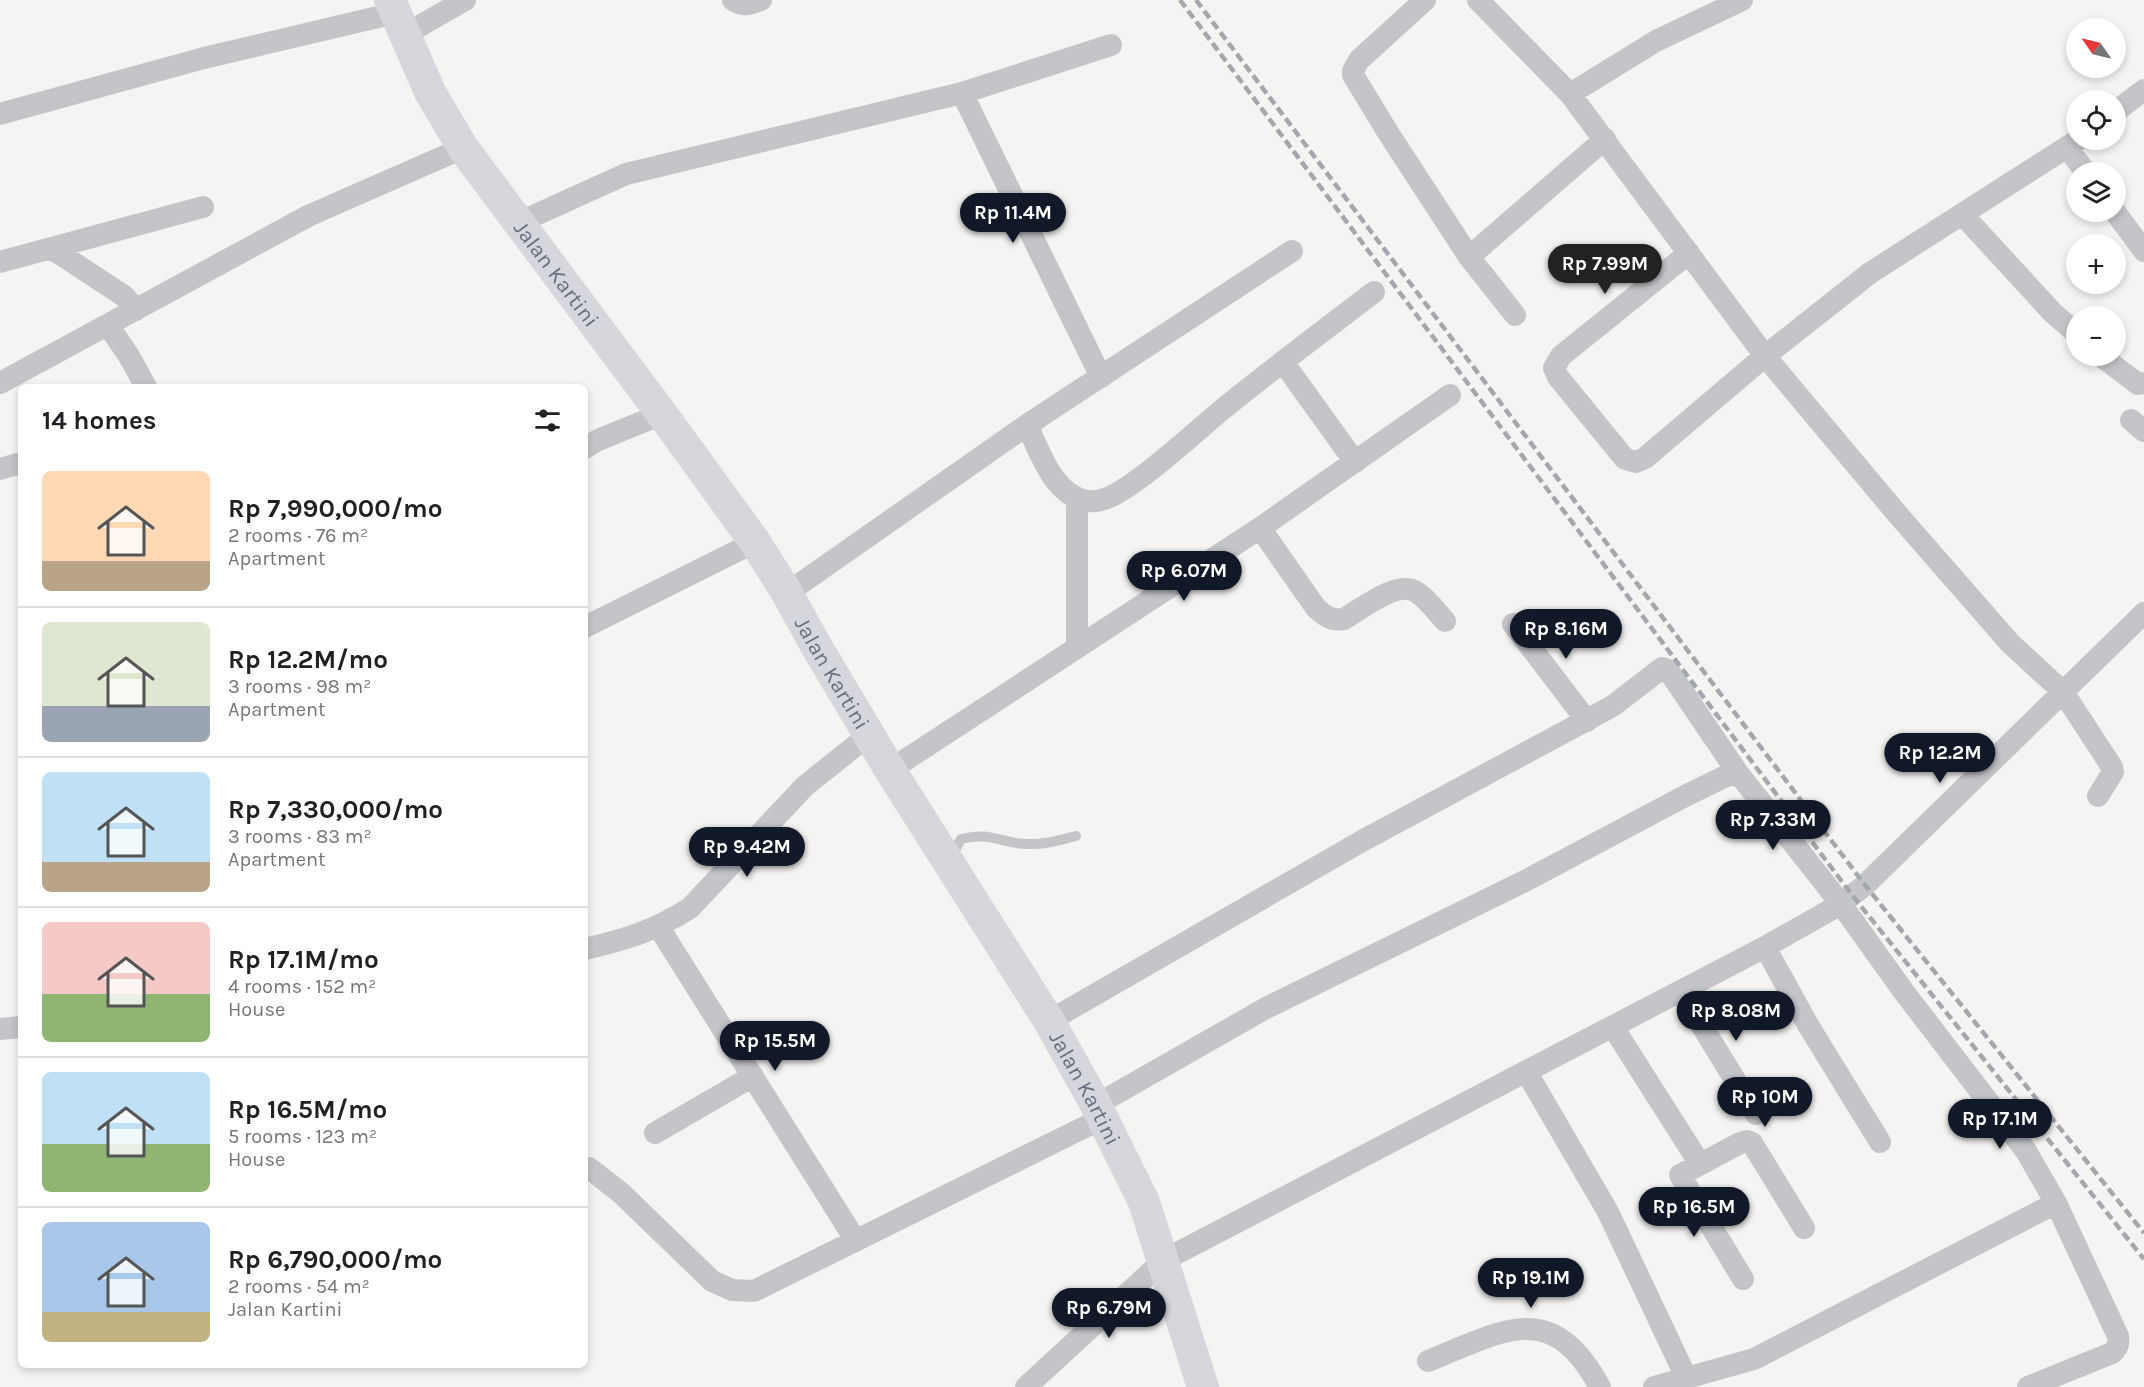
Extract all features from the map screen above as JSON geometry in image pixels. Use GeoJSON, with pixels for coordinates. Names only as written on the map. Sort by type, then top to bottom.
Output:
{"type":"FeatureCollection","features":[{"type":"Feature","properties":{"kind":"street"},"geometry":{"type":"LineString","coordinates":[[0,114],[204,58],[465,0]]}},
{"type":"Feature","properties":{"kind":"street"},"geometry":{"type":"LineString","coordinates":[[733,0],[738,4],[748,5],[760,0]]}},
{"type":"Feature","properties":{"kind":"street"},"geometry":{"type":"LineString","coordinates":[[1425,0],[1359,60],[1353,75],[1469,257],[1515,315]]}},
{"type":"Feature","properties":{"kind":"street"},"geometry":{"type":"LineString","coordinates":[[1478,0],[1570,94],[1765,356],[1899,516],[2010,643],[2063,692],[2112,767],[2113,772],[2098,796]]}},
{"type":"Feature","properties":{"kind":"street"},"geometry":{"type":"LineString","coordinates":[[1570,94],[1656,41],[1742,0]]}},
{"type":"Feature","properties":{"kind":"street","name":"Jalan Kartini"},"geometry":{"type":"LineString","coordinates":[[396,16],[430,92],[463,148],[755,542],[890,771],[1048,1021],[1100,1112],[1144,1202],[1203,1387]]}},
{"type":"Feature","properties":{"kind":"street"},"geometry":{"type":"LineString","coordinates":[[518,223],[635,171],[962,93],[1111,45]]}},
{"type":"Feature","properties":{"kind":"street"},"geometry":{"type":"LineString","coordinates":[[2126,104],[2144,90]]}},
{"type":"Feature","properties":{"kind":"street"},"geometry":{"type":"LineString","coordinates":[[962,93],[1101,377]]}},
{"type":"Feature","properties":{"kind":"street"},"geometry":{"type":"LineString","coordinates":[[1469,257],[1605,140]]}},
{"type":"Feature","properties":{"kind":"street"},"geometry":{"type":"LineString","coordinates":[[0,383],[308,216],[463,148]]}},
{"type":"Feature","properties":{"kind":"street"},"geometry":{"type":"LineString","coordinates":[[1689,253],[1561,357],[1554,368],[1625,459],[1636,462],[1646,458],[1765,356],[1870,273],[2066,148]]}},
{"type":"Feature","properties":{"kind":"street"},"geometry":{"type":"LineString","coordinates":[[0,262],[203,207]]}},
{"type":"Feature","properties":{"kind":"street"},"geometry":{"type":"LineString","coordinates":[[1962,214],[2066,324]]}},
{"type":"Feature","properties":{"kind":"street"},"geometry":{"type":"LineString","coordinates":[[2122,222],[2144,251]]}},
{"type":"Feature","properties":{"kind":"street"},"geometry":{"type":"LineString","coordinates":[[51,248],[108,285],[136,310]]}},
{"type":"Feature","properties":{"kind":"street"},"geometry":{"type":"LineString","coordinates":[[787,593],[1027,425],[1292,251]]}},
{"type":"Feature","properties":{"kind":"street"},"geometry":{"type":"LineString","coordinates":[[1027,425],[1050,470],[1063,489],[1077,498],[1096,501],[1106,499],[1132,484],[1374,292]]}},
{"type":"Feature","properties":{"kind":"street"},"geometry":{"type":"LineString","coordinates":[[108,325],[144,384]]}},
{"type":"Feature","properties":{"kind":"street"},"geometry":{"type":"LineString","coordinates":[[1283,362],[1355,462]]}},
{"type":"Feature","properties":{"kind":"street"},"geometry":{"type":"LineString","coordinates":[[2113,366],[2132,381],[2138,384],[2144,383]]}},
{"type":"Feature","properties":{"kind":"street"},"geometry":{"type":"LineString","coordinates":[[890,771],[1260,528],[1450,395]]}},
{"type":"Feature","properties":{"kind":"street"},"geometry":{"type":"LineString","coordinates":[[588,446],[662,414]]}},
{"type":"Feature","properties":{"kind":"street"},"geometry":{"type":"LineString","coordinates":[[0,469],[18,464]]}},
{"type":"Feature","properties":{"kind":"street"},"geometry":{"type":"LineString","coordinates":[[1077,498],[1077,647]]}},
{"type":"Feature","properties":{"kind":"street"},"geometry":{"type":"LineString","coordinates":[[1260,528],[1324,616],[1337,620],[1344,619],[1393,590],[1404,588],[1414,590],[1424,597],[1445,621]]}},
{"type":"Feature","properties":{"kind":"street"},"geometry":{"type":"LineString","coordinates":[[588,626],[755,542]]}},
{"type":"Feature","properties":{"kind":"street"},"geometry":{"type":"LineString","coordinates":[[1026,1387],[1164,1260],[1681,992],[1841,904],[1865,885],[2144,613]]}},
{"type":"Feature","properties":{"kind":"street"},"geometry":{"type":"LineString","coordinates":[[1513,624],[1587,721]]}},
{"type":"Feature","properties":{"kind":"street"},"geometry":{"type":"LineString","coordinates":[[1048,1021],[1362,841],[1587,721],[1614,705],[1653,673],[1662,668],[1668,670],[1738,772],[1841,904],[1904,992],[2026,1151],[2056,1203],[2119,1342],[2112,1353],[2028,1387]]}},
{"type":"Feature","properties":{"kind":"street"},"geometry":{"type":"LineString","coordinates":[[588,948],[635,936],[690,908],[805,786],[870,734]]}},
{"type":"Feature","properties":{"kind":"street"},"geometry":{"type":"LineString","coordinates":[[589,1168],[621,1193],[712,1281],[732,1290],[754,1291],[1100,1112],[1266,1008],[1526,881],[1702,787],[1738,772]]}},
{"type":"Feature","properties":{"kind":"street"},"geometry":{"type":"LineString","coordinates":[[657,926],[856,1240]]}},
{"type":"Feature","properties":{"kind":"street"},"geometry":{"type":"LineString","coordinates":[[1765,947],[1808,1025],[1880,1142]]}},
{"type":"Feature","properties":{"kind":"street"},"geometry":{"type":"LineString","coordinates":[[1681,992],[1756,1114]]}},
{"type":"Feature","properties":{"kind":"street"},"geometry":{"type":"LineString","coordinates":[[0,1029],[18,1027]]}},
{"type":"Feature","properties":{"kind":"street"},"geometry":{"type":"LineString","coordinates":[[1613,1027],[1700,1164]]}},
{"type":"Feature","properties":{"kind":"street"},"geometry":{"type":"LineString","coordinates":[[1526,1071],[1608,1212],[1686,1377]]}},
{"type":"Feature","properties":{"kind":"street"},"geometry":{"type":"LineString","coordinates":[[655,1133],[753,1076]]}},
{"type":"Feature","properties":{"kind":"street"},"geometry":{"type":"LineString","coordinates":[[1743,1279],[1680,1175],[1740,1143],[1747,1141],[1752,1143],[1804,1227]]}},
{"type":"Feature","properties":{"kind":"street"},"geometry":{"type":"LineString","coordinates":[[1654,1387],[1754,1359],[2056,1203]]}},
{"type":"Feature","properties":{"kind":"street"},"geometry":{"type":"LineString","coordinates":[[1428,1361],[1507,1330],[1544,1331],[1560,1338],[1575,1349],[1600,1387]]}},
{"type":"Feature","properties":{"kind":"lane"},"geometry":{"type":"LineString","coordinates":[[948,862],[961,839],[975,835],[1027,844],[1076,836]]}},
{"type":"Feature","properties":{"kind":"railway"},"geometry":{"type":"LineString","coordinates":[[1180,0],[1852,895],[2144,1259]]}},
{"type":"Feature","properties":{"kind":"railway"},"geometry":{"type":"LineString","coordinates":[[1196,0],[1865,885],[2144,1233]]}}]}
